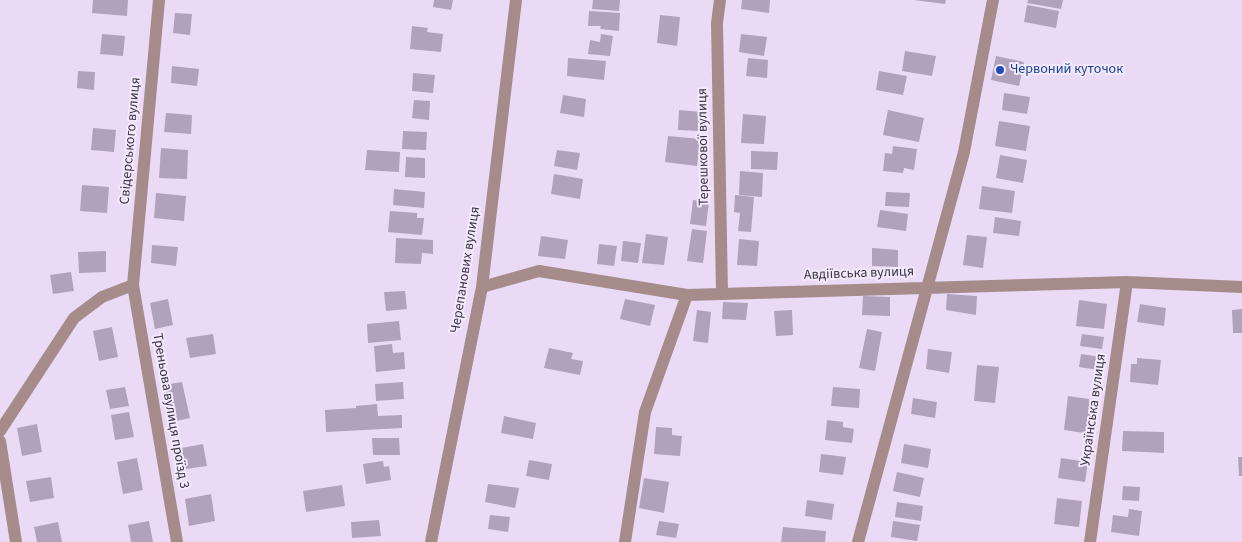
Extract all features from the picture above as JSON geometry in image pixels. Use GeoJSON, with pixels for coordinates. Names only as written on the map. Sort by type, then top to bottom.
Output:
{"type":"FeatureCollection","features":[{"type":"Feature","properties":{"kind":"street","name":"Свiдерського вулиця"},"geometry":{"type":"LineString","coordinates":[[133,285],[159,0]]}},
{"type":"Feature","properties":{"kind":"street","name":"Черепанових вулиця"},"geometry":{"type":"LineString","coordinates":[[431,542],[482,287],[516,0]]}},
{"type":"Feature","properties":{"kind":"street","name":"Терешкової вулиця"},"geometry":{"type":"LineString","coordinates":[[720,0],[717,23],[722,294]]}},
{"type":"Feature","properties":{"kind":"street"},"geometry":{"type":"LineString","coordinates":[[858,542],[964,152],[993,0]]}},
{"type":"Feature","properties":{"kind":"street","name":"Авдіївська вулиця"},"geometry":{"type":"LineString","coordinates":[[482,287],[539,271],[687,295],[927,286],[1127,282],[1242,287]]}},
{"type":"Feature","properties":{"kind":"street","name":"Українська вулиця"},"geometry":{"type":"LineString","coordinates":[[1090,542],[1127,282]]}},
{"type":"Feature","properties":{"kind":"street"},"geometry":{"type":"LineString","coordinates":[[0,431],[74,318],[102,297],[133,285]]}},
{"type":"Feature","properties":{"kind":"street","name":"Треньова вулиця проїзд 3"},"geometry":{"type":"LineString","coordinates":[[133,285],[177,542]]}},
{"type":"Feature","properties":{"kind":"street"},"geometry":{"type":"LineString","coordinates":[[625,542],[645,412],[687,295]]}},
{"type":"Feature","properties":{"kind":"street"},"geometry":{"type":"LineString","coordinates":[[0,441],[16,542]]}},
{"type":"Feature","properties":{"kind":"building"},"geometry":{"type":"Polygon","coordinates":[[[93,0],[128,0],[127,16],[92,13],[93,0]]]}},
{"type":"Feature","properties":{"kind":"building"},"geometry":{"type":"Polygon","coordinates":[[[434,0],[453,0],[451,10],[433,7],[434,0]]]}},
{"type":"Feature","properties":{"kind":"building"},"geometry":{"type":"Polygon","coordinates":[[[593,0],[620,0],[619,11],[592,9],[593,0]]]}},
{"type":"Feature","properties":{"kind":"building"},"geometry":{"type":"Polygon","coordinates":[[[742,0],[770,0],[769,13],[741,9],[742,0]]]}},
{"type":"Feature","properties":{"kind":"building"},"geometry":{"type":"Polygon","coordinates":[[[914,0],[946,0],[945,4],[914,0]]]}},
{"type":"Feature","properties":{"kind":"building"},"geometry":{"type":"Polygon","coordinates":[[[1028,0],[1063,0],[1061,9],[1027,3],[1028,0]]]}},
{"type":"Feature","properties":{"kind":"building"},"geometry":{"type":"Polygon","coordinates":[[[1027,5],[1059,11],[1056,28],[1024,22],[1027,5]]]}},
{"type":"Feature","properties":{"kind":"building"},"geometry":{"type":"Polygon","coordinates":[[[589,11],[620,13],[619,31],[600,29],[601,26],[588,26],[589,11]]]}},
{"type":"Feature","properties":{"kind":"building"},"geometry":{"type":"Polygon","coordinates":[[[175,13],[192,14],[190,35],[173,33],[175,13]]]}},
{"type":"Feature","properties":{"kind":"building"},"geometry":{"type":"Polygon","coordinates":[[[660,15],[680,17],[677,46],[657,43],[660,15]]]}},
{"type":"Feature","properties":{"kind":"building"},"geometry":{"type":"Polygon","coordinates":[[[412,26],[428,28],[427,32],[443,34],[441,52],[410,49],[412,26]]]}},
{"type":"Feature","properties":{"kind":"building"},"geometry":{"type":"Polygon","coordinates":[[[102,34],[125,36],[123,56],[100,54],[102,34]]]}},
{"type":"Feature","properties":{"kind":"building"},"geometry":{"type":"Polygon","coordinates":[[[601,34],[613,36],[610,56],[588,54],[590,40],[600,42],[601,34]]]}},
{"type":"Feature","properties":{"kind":"building"},"geometry":{"type":"Polygon","coordinates":[[[741,34],[767,37],[764,56],[739,52],[741,34]]]}},
{"type":"Feature","properties":{"kind":"building"},"geometry":{"type":"Polygon","coordinates":[[[905,51],[936,56],[932,76],[902,71],[905,51]]]}},
{"type":"Feature","properties":{"kind":"building"},"geometry":{"type":"Polygon","coordinates":[[[996,56],[1024,62],[1019,86],[991,80],[996,56]]]}},
{"type":"Feature","properties":{"kind":"building"},"geometry":{"type":"Polygon","coordinates":[[[568,58],[606,61],[604,80],[567,76],[568,58]]]}},
{"type":"Feature","properties":{"kind":"building"},"geometry":{"type":"Polygon","coordinates":[[[748,58],[768,60],[767,78],[746,76],[748,58]]]}},
{"type":"Feature","properties":{"kind":"building"},"geometry":{"type":"Polygon","coordinates":[[[172,66],[199,69],[197,86],[171,83],[172,66]]]}},
{"type":"Feature","properties":{"kind":"building"},"geometry":{"type":"Polygon","coordinates":[[[78,71],[95,72],[94,90],[77,88],[78,71]]]}},
{"type":"Feature","properties":{"kind":"building"},"geometry":{"type":"Polygon","coordinates":[[[879,71],[907,76],[903,95],[876,90],[879,71]]]}},
{"type":"Feature","properties":{"kind":"building"},"geometry":{"type":"Polygon","coordinates":[[[413,73],[435,75],[433,93],[412,91],[413,73]]]}},
{"type":"Feature","properties":{"kind":"building"},"geometry":{"type":"Polygon","coordinates":[[[1004,93],[1030,97],[1027,114],[1002,110],[1004,93]]]}},
{"type":"Feature","properties":{"kind":"building"},"geometry":{"type":"Polygon","coordinates":[[[563,95],[586,99],[584,117],[560,113],[563,95]]]}},
{"type":"Feature","properties":{"kind":"building"},"geometry":{"type":"Polygon","coordinates":[[[414,100],[430,101],[429,120],[412,118],[414,100]]]}},
{"type":"Feature","properties":{"kind":"building"},"geometry":{"type":"Polygon","coordinates":[[[679,110],[702,112],[700,131],[678,130],[679,110]]]}},
{"type":"Feature","properties":{"kind":"building"},"geometry":{"type":"Polygon","coordinates":[[[888,110],[924,118],[919,142],[883,135],[888,110]]]}},
{"type":"Feature","properties":{"kind":"building"},"geometry":{"type":"Polygon","coordinates":[[[166,113],[192,115],[191,134],[164,132],[166,113]]]}},
{"type":"Feature","properties":{"kind":"building"},"geometry":{"type":"Polygon","coordinates":[[[743,114],[766,116],[764,144],[741,143],[743,114]]]}},
{"type":"Feature","properties":{"kind":"building"},"geometry":{"type":"Polygon","coordinates":[[[999,121],[1030,126],[1026,151],[995,146],[999,121]]]}},
{"type":"Feature","properties":{"kind":"building"},"geometry":{"type":"Polygon","coordinates":[[[93,128],[116,130],[114,152],[91,150],[93,128]]]}},
{"type":"Feature","properties":{"kind":"building"},"geometry":{"type":"Polygon","coordinates":[[[403,131],[427,132],[426,150],[402,149],[403,131]]]}},
{"type":"Feature","properties":{"kind":"building"},"geometry":{"type":"Polygon","coordinates":[[[668,136],[700,139],[697,166],[665,162],[668,136]]]}},
{"type":"Feature","properties":{"kind":"building"},"geometry":{"type":"Polygon","coordinates":[[[893,146],[917,149],[914,170],[904,168],[903,173],[883,171],[885,153],[892,154],[893,146]]]}},
{"type":"Feature","properties":{"kind":"building"},"geometry":{"type":"Polygon","coordinates":[[[161,148],[188,150],[187,179],[159,178],[161,148]]]}},
{"type":"Feature","properties":{"kind":"building"},"geometry":{"type":"Polygon","coordinates":[[[367,150],[400,152],[399,172],[365,170],[367,150]]]}},
{"type":"Feature","properties":{"kind":"building"},"geometry":{"type":"Polygon","coordinates":[[[557,150],[580,153],[577,170],[554,166],[557,150]]]}},
{"type":"Feature","properties":{"kind":"building"},"geometry":{"type":"Polygon","coordinates":[[[751,151],[778,152],[777,170],[751,169],[751,151]]]}},
{"type":"Feature","properties":{"kind":"building"},"geometry":{"type":"Polygon","coordinates":[[[1000,155],[1027,160],[1023,183],[996,178],[1000,155]]]}},
{"type":"Feature","properties":{"kind":"building"},"geometry":{"type":"Polygon","coordinates":[[[406,157],[425,158],[425,178],[405,177],[406,157]]]}},
{"type":"Feature","properties":{"kind":"building"},"geometry":{"type":"Polygon","coordinates":[[[740,171],[763,173],[762,197],[739,195],[740,171]]]}},
{"type":"Feature","properties":{"kind":"building"},"geometry":{"type":"Polygon","coordinates":[[[554,174],[583,179],[580,199],[551,194],[554,174]]]}},
{"type":"Feature","properties":{"kind":"building"},"geometry":{"type":"Polygon","coordinates":[[[82,185],[109,187],[107,213],[80,211],[82,185]]]}},
{"type":"Feature","properties":{"kind":"building"},"geometry":{"type":"Polygon","coordinates":[[[982,186],[1015,191],[1012,213],[979,209],[982,186]]]}},
{"type":"Feature","properties":{"kind":"building"},"geometry":{"type":"Polygon","coordinates":[[[394,189],[425,192],[424,208],[393,205],[394,189]]]}},
{"type":"Feature","properties":{"kind":"building"},"geometry":{"type":"Polygon","coordinates":[[[886,192],[910,193],[909,207],[885,206],[886,192]]]}},
{"type":"Feature","properties":{"kind":"building"},"geometry":{"type":"Polygon","coordinates":[[[156,193],[186,196],[184,221],[154,218],[156,193]]]}},
{"type":"Feature","properties":{"kind":"building"},"geometry":{"type":"Polygon","coordinates":[[[735,195],[754,197],[751,232],[738,231],[740,213],[734,212],[735,195]]]}},
{"type":"Feature","properties":{"kind":"building"},"geometry":{"type":"Polygon","coordinates":[[[693,200],[709,202],[706,226],[690,224],[693,200]]]}},
{"type":"Feature","properties":{"kind":"building"},"geometry":{"type":"Polygon","coordinates":[[[880,210],[908,214],[906,231],[877,227],[880,210]]]}},
{"type":"Feature","properties":{"kind":"building"},"geometry":{"type":"Polygon","coordinates":[[[390,211],[417,213],[417,218],[424,218],[422,235],[388,232],[390,211]]]}},
{"type":"Feature","properties":{"kind":"building"},"geometry":{"type":"Polygon","coordinates":[[[995,217],[1021,221],[1019,236],[993,233],[995,217]]]}},
{"type":"Feature","properties":{"kind":"building"},"geometry":{"type":"Polygon","coordinates":[[[692,229],[707,231],[703,263],[687,261],[692,229]]]}},
{"type":"Feature","properties":{"kind":"building"},"geometry":{"type":"Polygon","coordinates":[[[646,234],[668,237],[664,265],[642,263],[646,234]]]}},
{"type":"Feature","properties":{"kind":"building"},"geometry":{"type":"Polygon","coordinates":[[[967,235],[987,237],[983,268],[963,265],[967,235]]]}},
{"type":"Feature","properties":{"kind":"building"},"geometry":{"type":"Polygon","coordinates":[[[541,236],[568,240],[565,259],[538,256],[541,236]]]}},
{"type":"Feature","properties":{"kind":"building"},"geometry":{"type":"Polygon","coordinates":[[[396,238],[433,240],[433,254],[422,253],[421,264],[395,263],[396,238]]]}},
{"type":"Feature","properties":{"kind":"building"},"geometry":{"type":"Polygon","coordinates":[[[739,239],[759,241],[757,266],[737,265],[739,239]]]}},
{"type":"Feature","properties":{"kind":"building"},"geometry":{"type":"Polygon","coordinates":[[[623,241],[641,243],[638,263],[621,261],[623,241]]]}},
{"type":"Feature","properties":{"kind":"building"},"geometry":{"type":"Polygon","coordinates":[[[599,244],[617,246],[614,266],[597,264],[599,244]]]}},
{"type":"Feature","properties":{"kind":"building"},"geometry":{"type":"Polygon","coordinates":[[[152,245],[178,247],[176,266],[151,263],[152,245]]]}},
{"type":"Feature","properties":{"kind":"building"},"geometry":{"type":"Polygon","coordinates":[[[872,248],[898,250],[898,267],[872,266],[872,248]]]}},
{"type":"Feature","properties":{"kind":"building"},"geometry":{"type":"Polygon","coordinates":[[[106,251],[106,272],[79,273],[78,252],[106,251]]]}},
{"type":"Feature","properties":{"kind":"building"},"geometry":{"type":"Polygon","coordinates":[[[71,272],[74,291],[53,294],[50,275],[71,272]]]}},
{"type":"Feature","properties":{"kind":"building"},"geometry":{"type":"Polygon","coordinates":[[[405,291],[407,309],[386,311],[384,292],[405,291]]]}},
{"type":"Feature","properties":{"kind":"building"},"geometry":{"type":"Polygon","coordinates":[[[947,294],[977,296],[976,315],[946,310],[947,294]]]}},
{"type":"Feature","properties":{"kind":"building"},"geometry":{"type":"Polygon","coordinates":[[[863,296],[890,297],[890,316],[862,315],[863,296]]]}},
{"type":"Feature","properties":{"kind":"building"},"geometry":{"type":"Polygon","coordinates":[[[168,299],[173,325],[155,329],[150,303],[168,299]]]}},
{"type":"Feature","properties":{"kind":"building"},"geometry":{"type":"Polygon","coordinates":[[[625,299],[655,305],[650,326],[620,319],[625,299]]]}},
{"type":"Feature","properties":{"kind":"building"},"geometry":{"type":"Polygon","coordinates":[[[1079,300],[1107,304],[1104,329],[1076,326],[1079,300]]]}},
{"type":"Feature","properties":{"kind":"building"},"geometry":{"type":"Polygon","coordinates":[[[723,302],[748,303],[746,320],[722,319],[723,302]]]}},
{"type":"Feature","properties":{"kind":"building"},"geometry":{"type":"Polygon","coordinates":[[[1140,304],[1166,308],[1164,326],[1137,322],[1140,304]]]}},
{"type":"Feature","properties":{"kind":"building"},"geometry":{"type":"Polygon","coordinates":[[[1242,309],[1242,333],[1233,333],[1232,310],[1242,309]]]}},
{"type":"Feature","properties":{"kind":"building"},"geometry":{"type":"Polygon","coordinates":[[[697,310],[711,312],[708,343],[693,341],[697,310]]]}},
{"type":"Feature","properties":{"kind":"building"},"geometry":{"type":"Polygon","coordinates":[[[792,310],[793,335],[776,336],[774,311],[792,310]]]}},
{"type":"Feature","properties":{"kind":"building"},"geometry":{"type":"Polygon","coordinates":[[[399,321],[401,340],[368,343],[367,324],[399,321]]]}},
{"type":"Feature","properties":{"kind":"building"},"geometry":{"type":"Polygon","coordinates":[[[112,327],[118,357],[99,361],[93,331],[112,327]]]}},
{"type":"Feature","properties":{"kind":"building"},"geometry":{"type":"Polygon","coordinates":[[[867,329],[882,332],[875,371],[859,368],[867,329]]]}},
{"type":"Feature","properties":{"kind":"building"},"geometry":{"type":"Polygon","coordinates":[[[213,334],[216,354],[190,358],[186,338],[213,334]]]}},
{"type":"Feature","properties":{"kind":"building"},"geometry":{"type":"Polygon","coordinates":[[[1082,334],[1104,337],[1102,349],[1080,346],[1082,334]]]}},
{"type":"Feature","properties":{"kind":"building"},"geometry":{"type":"Polygon","coordinates":[[[392,344],[393,353],[404,352],[405,369],[376,372],[374,346],[392,344]]]}},
{"type":"Feature","properties":{"kind":"building"},"geometry":{"type":"Polygon","coordinates":[[[549,348],[573,353],[571,359],[583,361],[580,375],[544,368],[549,348]]]}},
{"type":"Feature","properties":{"kind":"building"},"geometry":{"type":"Polygon","coordinates":[[[928,349],[952,352],[949,373],[926,369],[928,349]]]}},
{"type":"Feature","properties":{"kind":"building"},"geometry":{"type":"Polygon","coordinates":[[[1081,354],[1101,357],[1099,370],[1079,367],[1081,354]]]}},
{"type":"Feature","properties":{"kind":"building"},"geometry":{"type":"Polygon","coordinates":[[[1137,358],[1161,360],[1158,385],[1130,382],[1131,364],[1137,364],[1137,358]]]}},
{"type":"Feature","properties":{"kind":"building"},"geometry":{"type":"Polygon","coordinates":[[[977,365],[999,367],[995,403],[974,401],[977,365]]]}},
{"type":"Feature","properties":{"kind":"building"},"geometry":{"type":"Polygon","coordinates":[[[182,382],[190,418],[172,422],[164,385],[182,382]]]}},
{"type":"Feature","properties":{"kind":"building"},"geometry":{"type":"Polygon","coordinates":[[[403,382],[404,399],[376,401],[375,384],[403,382]]]}},
{"type":"Feature","properties":{"kind":"building"},"geometry":{"type":"Polygon","coordinates":[[[125,387],[129,406],[110,409],[106,390],[125,387]]]}},
{"type":"Feature","properties":{"kind":"building"},"geometry":{"type":"Polygon","coordinates":[[[833,387],[860,389],[859,408],[831,406],[833,387]]]}},
{"type":"Feature","properties":{"kind":"building"},"geometry":{"type":"Polygon","coordinates":[[[1068,396],[1089,399],[1089,404],[1095,405],[1091,434],[1064,430],[1068,396]]]}},
{"type":"Feature","properties":{"kind":"building"},"geometry":{"type":"Polygon","coordinates":[[[913,398],[937,402],[935,418],[911,414],[913,398]]]}},
{"type":"Feature","properties":{"kind":"building"},"geometry":{"type":"Polygon","coordinates":[[[377,404],[378,416],[402,415],[402,428],[326,432],[325,410],[356,408],[356,406],[377,404]]]}},
{"type":"Feature","properties":{"kind":"building"},"geometry":{"type":"Polygon","coordinates":[[[129,412],[134,437],[115,440],[111,415],[129,412]]]}},
{"type":"Feature","properties":{"kind":"building"},"geometry":{"type":"Polygon","coordinates":[[[504,416],[536,423],[533,439],[501,433],[504,416]]]}},
{"type":"Feature","properties":{"kind":"building"},"geometry":{"type":"Polygon","coordinates":[[[827,420],[843,422],[843,427],[854,429],[852,443],[825,440],[827,420]]]}},
{"type":"Feature","properties":{"kind":"building"},"geometry":{"type":"Polygon","coordinates":[[[37,424],[42,452],[22,456],[17,428],[37,424]]]}},
{"type":"Feature","properties":{"kind":"building"},"geometry":{"type":"Polygon","coordinates":[[[656,427],[672,428],[672,435],[682,436],[680,456],[654,454],[656,427]]]}},
{"type":"Feature","properties":{"kind":"building"},"geometry":{"type":"Polygon","coordinates":[[[1123,431],[1164,432],[1164,453],[1122,451],[1123,431]]]}},
{"type":"Feature","properties":{"kind":"building"},"geometry":{"type":"Polygon","coordinates":[[[372,438],[399,438],[400,455],[373,455],[372,438]]]}},
{"type":"Feature","properties":{"kind":"building"},"geometry":{"type":"Polygon","coordinates":[[[203,444],[207,466],[179,470],[176,449],[203,444]]]}},
{"type":"Feature","properties":{"kind":"building"},"geometry":{"type":"Polygon","coordinates":[[[904,444],[931,449],[928,468],[901,463],[904,444]]]}},
{"type":"Feature","properties":{"kind":"building"},"geometry":{"type":"Polygon","coordinates":[[[821,454],[846,457],[843,475],[819,472],[821,454]]]}},
{"type":"Feature","properties":{"kind":"building"},"geometry":{"type":"Polygon","coordinates":[[[1238,457],[1242,457],[1242,476],[1239,476],[1238,457]]]}},
{"type":"Feature","properties":{"kind":"building"},"geometry":{"type":"Polygon","coordinates":[[[137,458],[143,490],[123,494],[117,462],[137,458]]]}},
{"type":"Feature","properties":{"kind":"building"},"geometry":{"type":"Polygon","coordinates":[[[1061,458],[1088,462],[1085,482],[1058,478],[1061,458]]]}},
{"type":"Feature","properties":{"kind":"building"},"geometry":{"type":"Polygon","coordinates":[[[529,460],[552,464],[549,480],[526,476],[529,460]]]}},
{"type":"Feature","properties":{"kind":"building"},"geometry":{"type":"Polygon","coordinates":[[[383,461],[384,467],[389,466],[391,480],[366,484],[363,464],[383,461]]]}},
{"type":"Feature","properties":{"kind":"building"},"geometry":{"type":"Polygon","coordinates":[[[897,472],[924,478],[920,497],[893,491],[897,472]]]}},
{"type":"Feature","properties":{"kind":"building"},"geometry":{"type":"Polygon","coordinates":[[[51,477],[54,498],[30,502],[26,481],[51,477]]]}},
{"type":"Feature","properties":{"kind":"building"},"geometry":{"type":"Polygon","coordinates":[[[644,478],[669,482],[664,513],[639,508],[644,478]]]}},
{"type":"Feature","properties":{"kind":"building"},"geometry":{"type":"Polygon","coordinates":[[[488,484],[519,488],[515,508],[485,502],[488,484]]]}},
{"type":"Feature","properties":{"kind":"building"},"geometry":{"type":"Polygon","coordinates":[[[342,485],[345,506],[306,512],[303,491],[342,485]]]}},
{"type":"Feature","properties":{"kind":"building"},"geometry":{"type":"Polygon","coordinates":[[[1123,486],[1140,487],[1139,501],[1122,500],[1123,486]]]}},
{"type":"Feature","properties":{"kind":"building"},"geometry":{"type":"Polygon","coordinates":[[[211,494],[215,521],[189,526],[185,499],[211,494]]]}},
{"type":"Feature","properties":{"kind":"building"},"geometry":{"type":"Polygon","coordinates":[[[1057,498],[1082,501],[1079,527],[1054,524],[1057,498]]]}},
{"type":"Feature","properties":{"kind":"building"},"geometry":{"type":"Polygon","coordinates":[[[807,500],[834,504],[832,520],[805,516],[807,500]]]}},
{"type":"Feature","properties":{"kind":"building"},"geometry":{"type":"Polygon","coordinates":[[[897,502],[923,506],[921,521],[895,517],[897,502]]]}},
{"type":"Feature","properties":{"kind":"building"},"geometry":{"type":"Polygon","coordinates":[[[1129,509],[1142,511],[1139,536],[1111,532],[1113,515],[1128,517],[1129,509]]]}},
{"type":"Feature","properties":{"kind":"building"},"geometry":{"type":"Polygon","coordinates":[[[490,515],[510,517],[508,532],[488,529],[490,515]]]}},
{"type":"Feature","properties":{"kind":"building"},"geometry":{"type":"Polygon","coordinates":[[[379,520],[381,536],[352,538],[351,522],[379,520]]]}},
{"type":"Feature","properties":{"kind":"building"},"geometry":{"type":"Polygon","coordinates":[[[149,521],[153,542],[131,542],[128,525],[149,521]]]}},
{"type":"Feature","properties":{"kind":"building"},"geometry":{"type":"Polygon","coordinates":[[[659,521],[679,524],[676,538],[656,535],[659,521]]]}},
{"type":"Feature","properties":{"kind":"building"},"geometry":{"type":"Polygon","coordinates":[[[893,521],[920,525],[917,541],[891,537],[893,521]]]}},
{"type":"Feature","properties":{"kind":"building"},"geometry":{"type":"Polygon","coordinates":[[[58,522],[62,542],[37,542],[34,527],[58,522]]]}},
{"type":"Feature","properties":{"kind":"building"},"geometry":{"type":"Polygon","coordinates":[[[783,527],[826,531],[825,542],[781,542],[783,527]]]}},
{"type":"Feature","properties":{"kind":"place","name":"Червоний куточок"},"geometry":{"type":"Point","coordinates":[1000,70]}}]}
